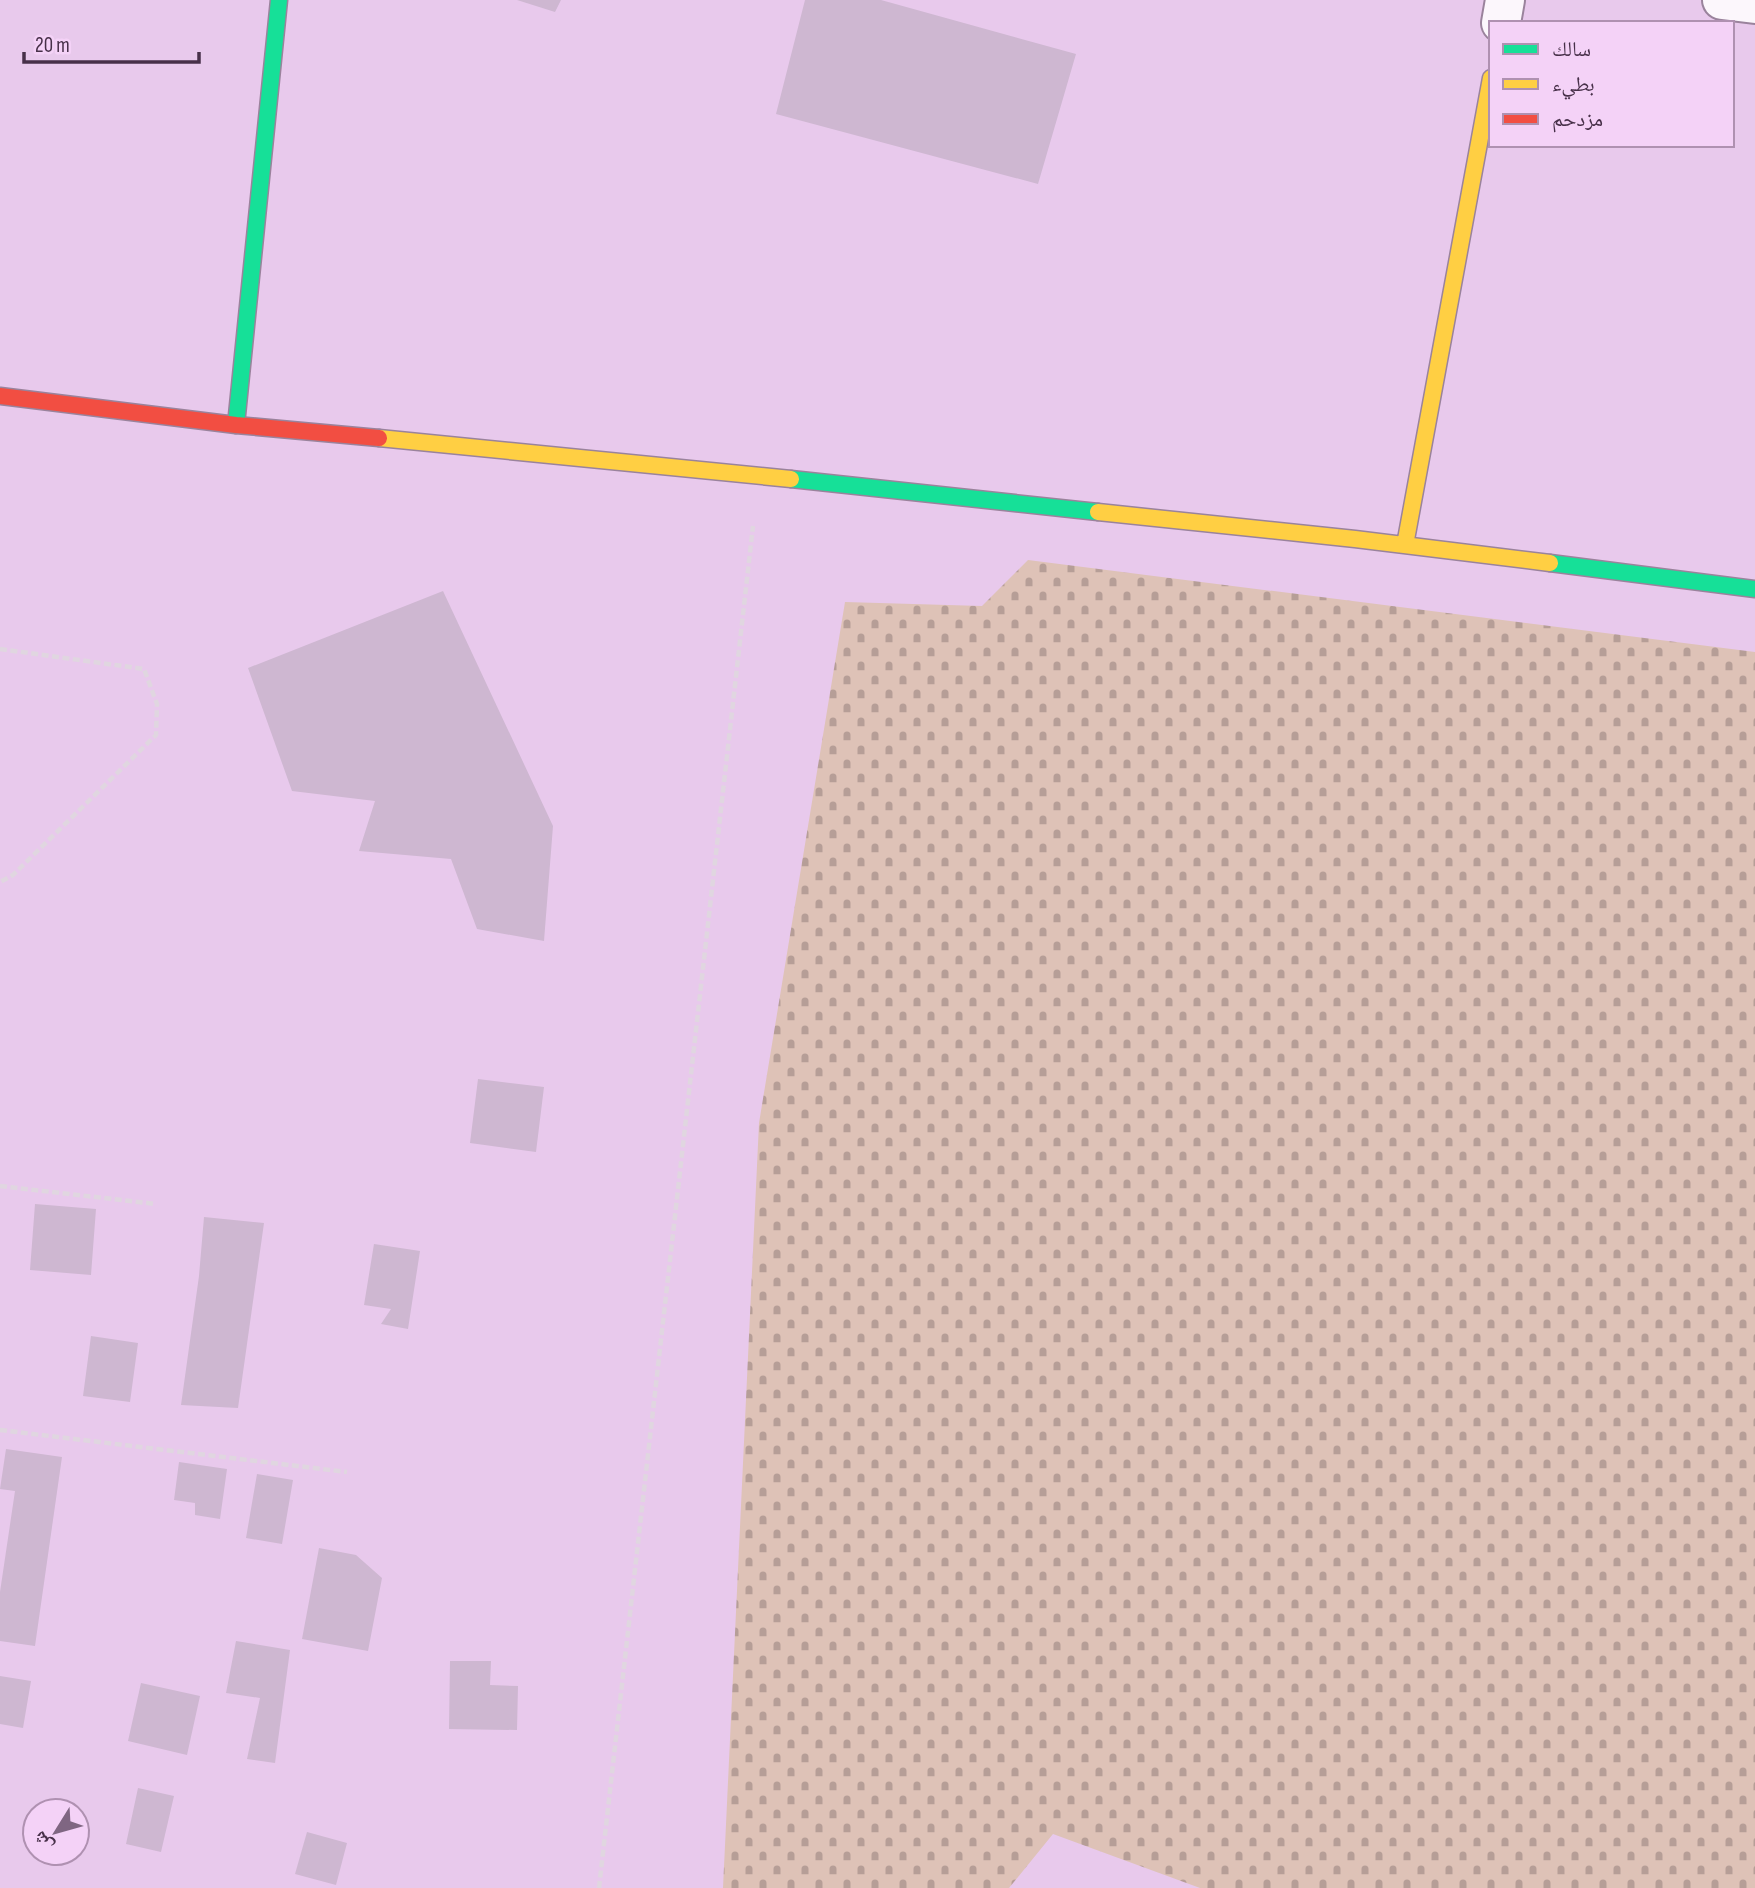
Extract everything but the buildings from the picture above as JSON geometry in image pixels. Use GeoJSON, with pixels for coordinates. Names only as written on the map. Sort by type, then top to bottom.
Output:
{"type":"FeatureCollection","features":[{"type":"Feature","properties":{"kind":"main road"},"geometry":{"type":"LineString","coordinates":[[236,425],[279,0]]}},
{"type":"Feature","properties":{"kind":"main road"},"geometry":{"type":"LineString","coordinates":[[1405,545],[1489,89]]}},
{"type":"Feature","properties":{"kind":"main road"},"geometry":{"type":"LineString","coordinates":[[0,396],[236,425],[759,475],[1405,545],[1755,589]]}},
{"type":"Feature","properties":{"kind":"street"},"geometry":{"type":"LineString","coordinates":[[1501,21],[1505,0]]}},
{"type":"Feature","properties":{"kind":"street"},"geometry":{"type":"LineString","coordinates":[[1722,0],[1755,4]]}},
{"type":"Feature","properties":{"kind":"path"},"geometry":{"type":"LineString","coordinates":[[598,1888],[759,475]]}},
{"type":"Feature","properties":{"kind":"path"},"geometry":{"type":"LineString","coordinates":[[0,649],[144,668],[157,704],[156,735],[13,875],[0,882]]}},
{"type":"Feature","properties":{"kind":"path"},"geometry":{"type":"LineString","coordinates":[[0,1186],[156,1204]]}},
{"type":"Feature","properties":{"kind":"path"},"geometry":{"type":"LineString","coordinates":[[0,1430],[347,1472]]}},
{"type":"Feature","properties":{"kind":"green space"},"geometry":{"type":"Polygon","coordinates":[[[1028,560],[1755,652],[1755,1888],[1200,1888],[1053,1834],[1009,1888],[723,1888],[759,1123],[845,602],[982,606],[1028,560]]]}},
{"type":"Feature","properties":{"kind":"traffic: fast"},"geometry":{"type":"LineString","coordinates":[[236,425],[279,0]]}},
{"type":"Feature","properties":{"kind":"traffic: fast"},"geometry":{"type":"LineString","coordinates":[[791,479],[1098,512]]}},
{"type":"Feature","properties":{"kind":"traffic: fast"},"geometry":{"type":"LineString","coordinates":[[1550,563],[1755,589]]}},
{"type":"Feature","properties":{"kind":"traffic: slow"},"geometry":{"type":"LineString","coordinates":[[1405,545],[1489,89]]}},
{"type":"Feature","properties":{"kind":"traffic: slow"},"geometry":{"type":"LineString","coordinates":[[379,438],[791,479]]}},
{"type":"Feature","properties":{"kind":"traffic: slow"},"geometry":{"type":"LineString","coordinates":[[1098,512],[1550,563]]}},
{"type":"Feature","properties":{"kind":"traffic: jam"},"geometry":{"type":"LineString","coordinates":[[0,396],[236,425],[379,438]]}}]}
